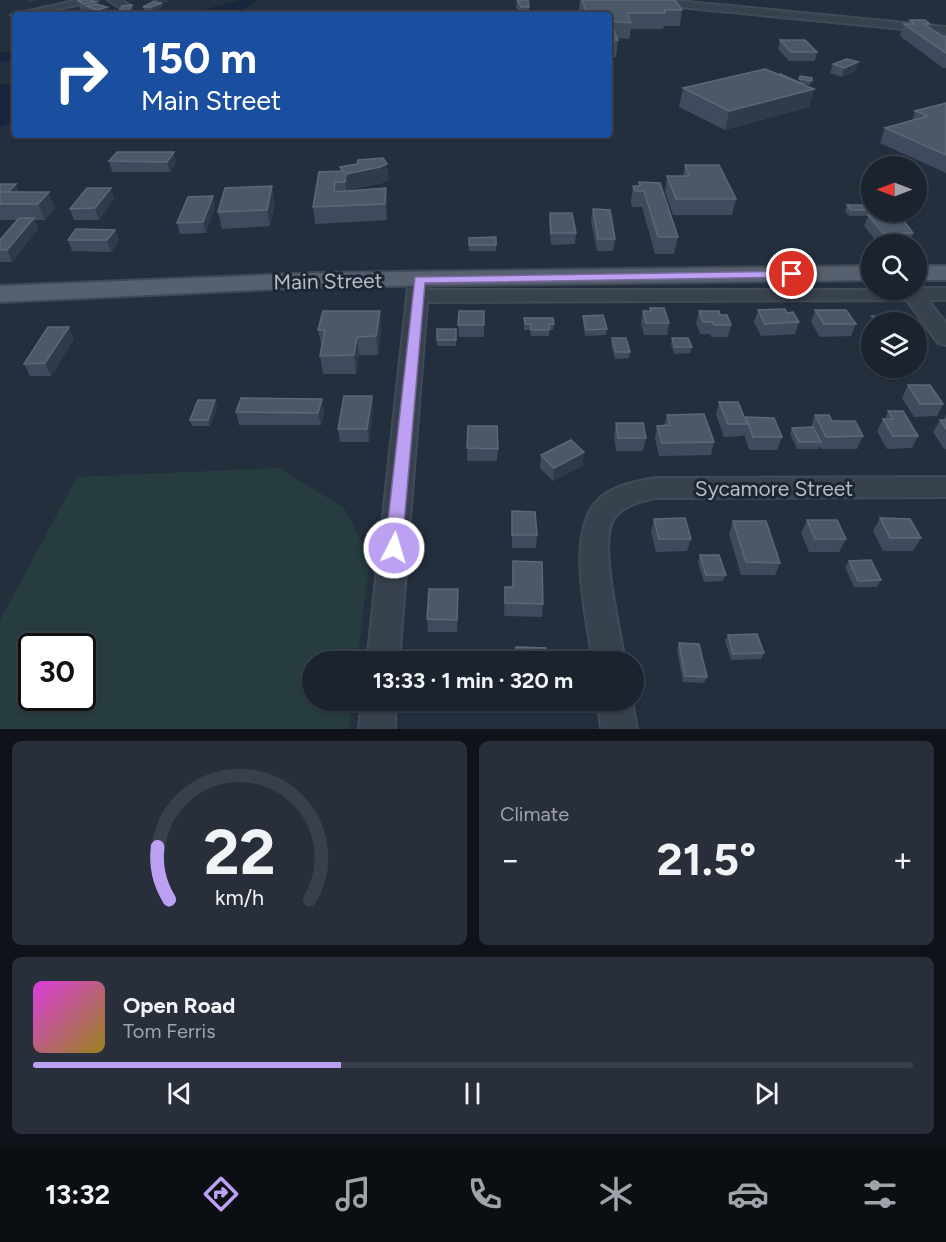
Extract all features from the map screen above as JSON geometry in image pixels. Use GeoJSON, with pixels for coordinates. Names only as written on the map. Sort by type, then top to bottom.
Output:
{"type":"FeatureCollection","features":[{"type":"Feature","properties":{"kind":"main road","name":"Main Street"},"geometry":{"type":"LineString","coordinates":[[0,294],[317,280],[418,288],[861,273]]}},
{"type":"Feature","properties":{"kind":"main road"},"geometry":{"type":"LineString","coordinates":[[927,280],[946,273]]}},
{"type":"Feature","properties":{"kind":"street"},"geometry":{"type":"LineString","coordinates":[[22,12],[93,0]]}},
{"type":"Feature","properties":{"kind":"street"},"geometry":{"type":"LineString","coordinates":[[113,0],[125,6]]}},
{"type":"Feature","properties":{"kind":"street"},"geometry":{"type":"LineString","coordinates":[[637,0],[946,30]]}},
{"type":"Feature","properties":{"kind":"street"},"geometry":{"type":"LineString","coordinates":[[384,651],[418,288],[861,285]]}},
{"type":"Feature","properties":{"kind":"street"},"geometry":{"type":"LineString","coordinates":[[927,289],[946,294]]}},
{"type":"Feature","properties":{"kind":"street"},"geometry":{"type":"LineString","coordinates":[[922,300],[946,338]]}},
{"type":"Feature","properties":{"kind":"street","name":"Sycamore Street"},"geometry":{"type":"LineString","coordinates":[[607,651],[593,549],[595,530],[607,507],[620,498],[656,488],[946,487]]}},
{"type":"Feature","properties":{"kind":"street"},"geometry":{"type":"LineString","coordinates":[[377,729],[378,711]]}},
{"type":"Feature","properties":{"kind":"street"},"geometry":{"type":"LineString","coordinates":[[617,711],[619,729]]}},
{"type":"Feature","properties":{"kind":"green space"},"geometry":{"type":"Polygon","coordinates":[[[279,468],[344,508],[370,557],[358,651],[302,651],[302,711],[351,711],[349,729],[0,729],[0,620],[77,477],[279,468]]]}},
{"type":"Feature","properties":{"kind":"water"},"geometry":{"type":"Polygon","coordinates":[[[0,84],[12,84],[12,122],[0,127],[0,84]]]}},
{"type":"Feature","properties":{"kind":"building"},"geometry":{"type":"Polygon","coordinates":[[[517,0],[528,0],[529,7],[521,7],[517,0]]]}},
{"type":"Feature","properties":{"kind":"building"},"geometry":{"type":"Polygon","coordinates":[[[582,0],[675,0],[682,10],[664,10],[665,13],[627,13],[631,23],[612,21],[612,12],[586,12],[582,0]]]}},
{"type":"Feature","properties":{"kind":"building"},"geometry":{"type":"Polygon","coordinates":[[[78,1],[96,2],[84,4],[78,1]]]}},
{"type":"Feature","properties":{"kind":"building"},"geometry":{"type":"Polygon","coordinates":[[[153,2],[162,3],[143,7],[153,2]]]}},
{"type":"Feature","properties":{"kind":"building"},"geometry":{"type":"Polygon","coordinates":[[[96,4],[107,7],[97,10],[86,6],[96,4]]]}},
{"type":"Feature","properties":{"kind":"building"},"geometry":{"type":"Polygon","coordinates":[[[132,5],[129,11],[119,11],[122,6],[132,5]]]}},
{"type":"Feature","properties":{"kind":"building"},"geometry":{"type":"Polygon","coordinates":[[[910,20],[925,20],[930,24],[924,24],[942,36],[946,36],[946,53],[904,24],[914,24],[910,20]]]}},
{"type":"Feature","properties":{"kind":"building"},"geometry":{"type":"Polygon","coordinates":[[[612,26],[618,40],[612,40],[612,26]]]}},
{"type":"Feature","properties":{"kind":"building"},"geometry":{"type":"Polygon","coordinates":[[[780,40],[805,40],[817,52],[791,52],[780,40]]]}},
{"type":"Feature","properties":{"kind":"building"},"geometry":{"type":"Polygon","coordinates":[[[847,59],[858,62],[844,68],[833,64],[847,59]]]}},
{"type":"Feature","properties":{"kind":"building"},"geometry":{"type":"Polygon","coordinates":[[[765,69],[814,89],[729,111],[683,88],[765,69]]]}},
{"type":"Feature","properties":{"kind":"building"},"geometry":{"type":"Polygon","coordinates":[[[800,76],[812,78],[812,81],[799,79],[800,76]]]}},
{"type":"Feature","properties":{"kind":"building"},"geometry":{"type":"Polygon","coordinates":[[[946,103],[946,155],[885,128],[928,116],[915,111],[946,103]]]}},
{"type":"Feature","properties":{"kind":"building"},"geometry":{"type":"Polygon","coordinates":[[[117,152],[174,152],[167,162],[109,161],[117,152]]]}},
{"type":"Feature","properties":{"kind":"building"},"geometry":{"type":"Polygon","coordinates":[[[383,158],[387,164],[346,174],[345,182],[335,182],[334,192],[386,188],[385,204],[313,207],[319,172],[343,171],[340,167],[357,164],[358,160],[383,158]]]}},
{"type":"Feature","properties":{"kind":"building"},"geometry":{"type":"Polygon","coordinates":[[[685,165],[719,165],[736,199],[676,199],[667,176],[689,176],[685,165]]]}},
{"type":"Feature","properties":{"kind":"building"},"geometry":{"type":"Polygon","coordinates":[[[639,182],[660,183],[678,237],[658,237],[644,191],[635,191],[633,186],[640,186],[639,182]]]}},
{"type":"Feature","properties":{"kind":"building"},"geometry":{"type":"Polygon","coordinates":[[[0,184],[16,184],[8,192],[0,192],[0,184]]]}},
{"type":"Feature","properties":{"kind":"building"},"geometry":{"type":"Polygon","coordinates":[[[272,186],[267,210],[218,212],[225,188],[272,186]]]}},
{"type":"Feature","properties":{"kind":"building"},"geometry":{"type":"Polygon","coordinates":[[[87,188],[111,188],[95,208],[70,209],[87,188]]]}},
{"type":"Feature","properties":{"kind":"building"},"geometry":{"type":"Polygon","coordinates":[[[0,192],[49,192],[38,204],[0,204],[0,192]]]}},
{"type":"Feature","properties":{"kind":"building"},"geometry":{"type":"Polygon","coordinates":[[[213,196],[203,222],[177,223],[188,197],[213,196]]]}},
{"type":"Feature","properties":{"kind":"building"},"geometry":{"type":"Polygon","coordinates":[[[847,205],[861,205],[861,210],[851,210],[847,205]]]}},
{"type":"Feature","properties":{"kind":"building"},"geometry":{"type":"Polygon","coordinates":[[[593,209],[610,210],[615,239],[598,239],[593,209]]]}},
{"type":"Feature","properties":{"kind":"building"},"geometry":{"type":"Polygon","coordinates":[[[550,213],[572,213],[576,233],[551,233],[550,213]]]}},
{"type":"Feature","properties":{"kind":"building"},"geometry":{"type":"Polygon","coordinates":[[[19,218],[34,218],[7,250],[0,250],[0,240],[19,218]]]}},
{"type":"Feature","properties":{"kind":"building"},"geometry":{"type":"Polygon","coordinates":[[[874,222],[905,222],[913,233],[883,233],[874,222]]]}},
{"type":"Feature","properties":{"kind":"building"},"geometry":{"type":"Polygon","coordinates":[[[76,229],[115,230],[107,240],[68,240],[76,229]]]}},
{"type":"Feature","properties":{"kind":"building"},"geometry":{"type":"Polygon","coordinates":[[[496,237],[496,245],[469,245],[469,238],[496,237]]]}},
{"type":"Feature","properties":{"kind":"building"},"geometry":{"type":"Polygon","coordinates":[[[650,308],[664,308],[669,323],[646,323],[643,311],[651,311],[650,308]]]}},
{"type":"Feature","properties":{"kind":"building"},"geometry":{"type":"Polygon","coordinates":[[[785,309],[787,313],[793,312],[799,322],[765,324],[758,310],[785,309]]]}},
{"type":"Feature","properties":{"kind":"building"},"geometry":{"type":"Polygon","coordinates":[[[815,310],[846,310],[856,324],[824,324],[815,310]]]}},
{"type":"Feature","properties":{"kind":"building"},"geometry":{"type":"Polygon","coordinates":[[[323,311],[380,311],[376,336],[357,337],[354,355],[320,356],[325,330],[318,330],[323,311]]]}},
{"type":"Feature","properties":{"kind":"building"},"geometry":{"type":"Polygon","coordinates":[[[459,311],[484,311],[484,325],[458,325],[459,311]]]}},
{"type":"Feature","properties":{"kind":"building"},"geometry":{"type":"Polygon","coordinates":[[[699,311],[719,311],[720,315],[727,315],[731,325],[714,325],[713,322],[703,322],[699,311]]]}},
{"type":"Feature","properties":{"kind":"building"},"geometry":{"type":"Polygon","coordinates":[[[603,315],[607,329],[586,330],[583,316],[603,315]]]}},
{"type":"Feature","properties":{"kind":"building"},"geometry":{"type":"Polygon","coordinates":[[[524,318],[553,318],[554,324],[549,324],[549,330],[531,330],[531,324],[525,324],[524,318]]]}},
{"type":"Feature","properties":{"kind":"building"},"geometry":{"type":"Polygon","coordinates":[[[48,327],[69,327],[45,363],[24,364],[48,327]]]}},
{"type":"Feature","properties":{"kind":"building"},"geometry":{"type":"Polygon","coordinates":[[[437,329],[456,329],[456,340],[437,340],[437,329]]]}},
{"type":"Feature","properties":{"kind":"building"},"geometry":{"type":"Polygon","coordinates":[[[612,338],[626,338],[630,352],[616,352],[612,338]]]}},
{"type":"Feature","properties":{"kind":"building"},"geometry":{"type":"Polygon","coordinates":[[[672,338],[688,338],[692,347],[675,347],[672,338]]]}},
{"type":"Feature","properties":{"kind":"building"},"geometry":{"type":"Polygon","coordinates":[[[908,385],[930,385],[943,404],[920,404],[908,385]]]}},
{"type":"Feature","properties":{"kind":"building"},"geometry":{"type":"Polygon","coordinates":[[[344,396],[372,396],[367,429],[338,429],[344,396]]]}},
{"type":"Feature","properties":{"kind":"building"},"geometry":{"type":"Polygon","coordinates":[[[241,398],[322,399],[318,413],[236,412],[241,398]]]}},
{"type":"Feature","properties":{"kind":"building"},"geometry":{"type":"Polygon","coordinates":[[[198,400],[215,400],[208,420],[190,420],[198,400]]]}},
{"type":"Feature","properties":{"kind":"building"},"geometry":{"type":"Polygon","coordinates":[[[719,402],[738,402],[747,424],[728,424],[719,402]]]}},
{"type":"Feature","properties":{"kind":"building"},"geometry":{"type":"Polygon","coordinates":[[[888,411],[903,411],[918,436],[893,436],[883,419],[893,419],[888,411]]]}},
{"type":"Feature","properties":{"kind":"building"},"geometry":{"type":"Polygon","coordinates":[[[704,414],[714,442],[662,443],[657,426],[670,425],[667,415],[704,414]]]}},
{"type":"Feature","properties":{"kind":"building"},"geometry":{"type":"Polygon","coordinates":[[[815,415],[829,415],[832,421],[855,421],[863,436],[826,437],[815,415]]]}},
{"type":"Feature","properties":{"kind":"building"},"geometry":{"type":"Polygon","coordinates":[[[746,417],[774,418],[782,437],[753,437],[746,417]]]}},
{"type":"Feature","properties":{"kind":"building"},"geometry":{"type":"Polygon","coordinates":[[[940,420],[946,420],[946,429],[940,420]]]}},
{"type":"Feature","properties":{"kind":"building"},"geometry":{"type":"Polygon","coordinates":[[[616,423],[643,423],[646,438],[618,438],[616,423]]]}},
{"type":"Feature","properties":{"kind":"building"},"geometry":{"type":"Polygon","coordinates":[[[468,426],[497,426],[498,449],[467,448],[468,426]]]}},
{"type":"Feature","properties":{"kind":"building"},"geometry":{"type":"Polygon","coordinates":[[[813,427],[821,442],[799,442],[792,428],[813,427]]]}},
{"type":"Feature","properties":{"kind":"building"},"geometry":{"type":"Polygon","coordinates":[[[571,440],[584,452],[554,468],[541,455],[571,440]]]}},
{"type":"Feature","properties":{"kind":"building"},"geometry":{"type":"Polygon","coordinates":[[[512,511],[535,512],[537,535],[512,535],[512,511]]]}},
{"type":"Feature","properties":{"kind":"building"},"geometry":{"type":"Polygon","coordinates":[[[685,518],[691,539],[659,539],[654,519],[685,518]]]}},
{"type":"Feature","properties":{"kind":"building"},"geometry":{"type":"Polygon","coordinates":[[[880,518],[910,519],[921,538],[890,538],[880,518]]]}},
{"type":"Feature","properties":{"kind":"building"},"geometry":{"type":"Polygon","coordinates":[[[807,520],[837,520],[846,539],[815,539],[807,520]]]}},
{"type":"Feature","properties":{"kind":"building"},"geometry":{"type":"Polygon","coordinates":[[[733,521],[766,521],[780,563],[746,562],[733,521]]]}},
{"type":"Feature","properties":{"kind":"building"},"geometry":{"type":"Polygon","coordinates":[[[700,555],[719,555],[726,575],[706,575],[700,555]]]}},
{"type":"Feature","properties":{"kind":"building"},"geometry":{"type":"Polygon","coordinates":[[[871,560],[881,580],[858,581],[849,561],[871,560]]]}},
{"type":"Feature","properties":{"kind":"building"},"geometry":{"type":"Polygon","coordinates":[[[513,561],[542,562],[543,604],[505,603],[505,587],[513,587],[513,561]]]}},
{"type":"Feature","properties":{"kind":"building"},"geometry":{"type":"Polygon","coordinates":[[[429,589],[458,589],[457,620],[427,619],[429,589]]]}},
{"type":"Feature","properties":{"kind":"building"},"geometry":{"type":"Polygon","coordinates":[[[757,634],[764,653],[733,654],[728,635],[757,634]]]}},
{"type":"Feature","properties":{"kind":"building"},"geometry":{"type":"Polygon","coordinates":[[[679,643],[699,644],[707,677],[685,676],[679,643]]]}},
{"type":"Feature","properties":{"kind":"building"},"geometry":{"type":"Polygon","coordinates":[[[516,647],[546,648],[546,651],[516,651],[516,647]]]}},
{"type":"Feature","properties":{"kind":"waterway"},"geometry":{"type":"LineString","coordinates":[[214,12],[237,7],[250,0]]}},
{"type":"Feature","properties":{"kind":"waterway"},"geometry":{"type":"LineString","coordinates":[[0,58],[12,56]]}},
{"type":"Feature","properties":{"kind":"route"},"geometry":{"type":"LineString","coordinates":[[394,548],[419,279],[792,274]]}}]}
